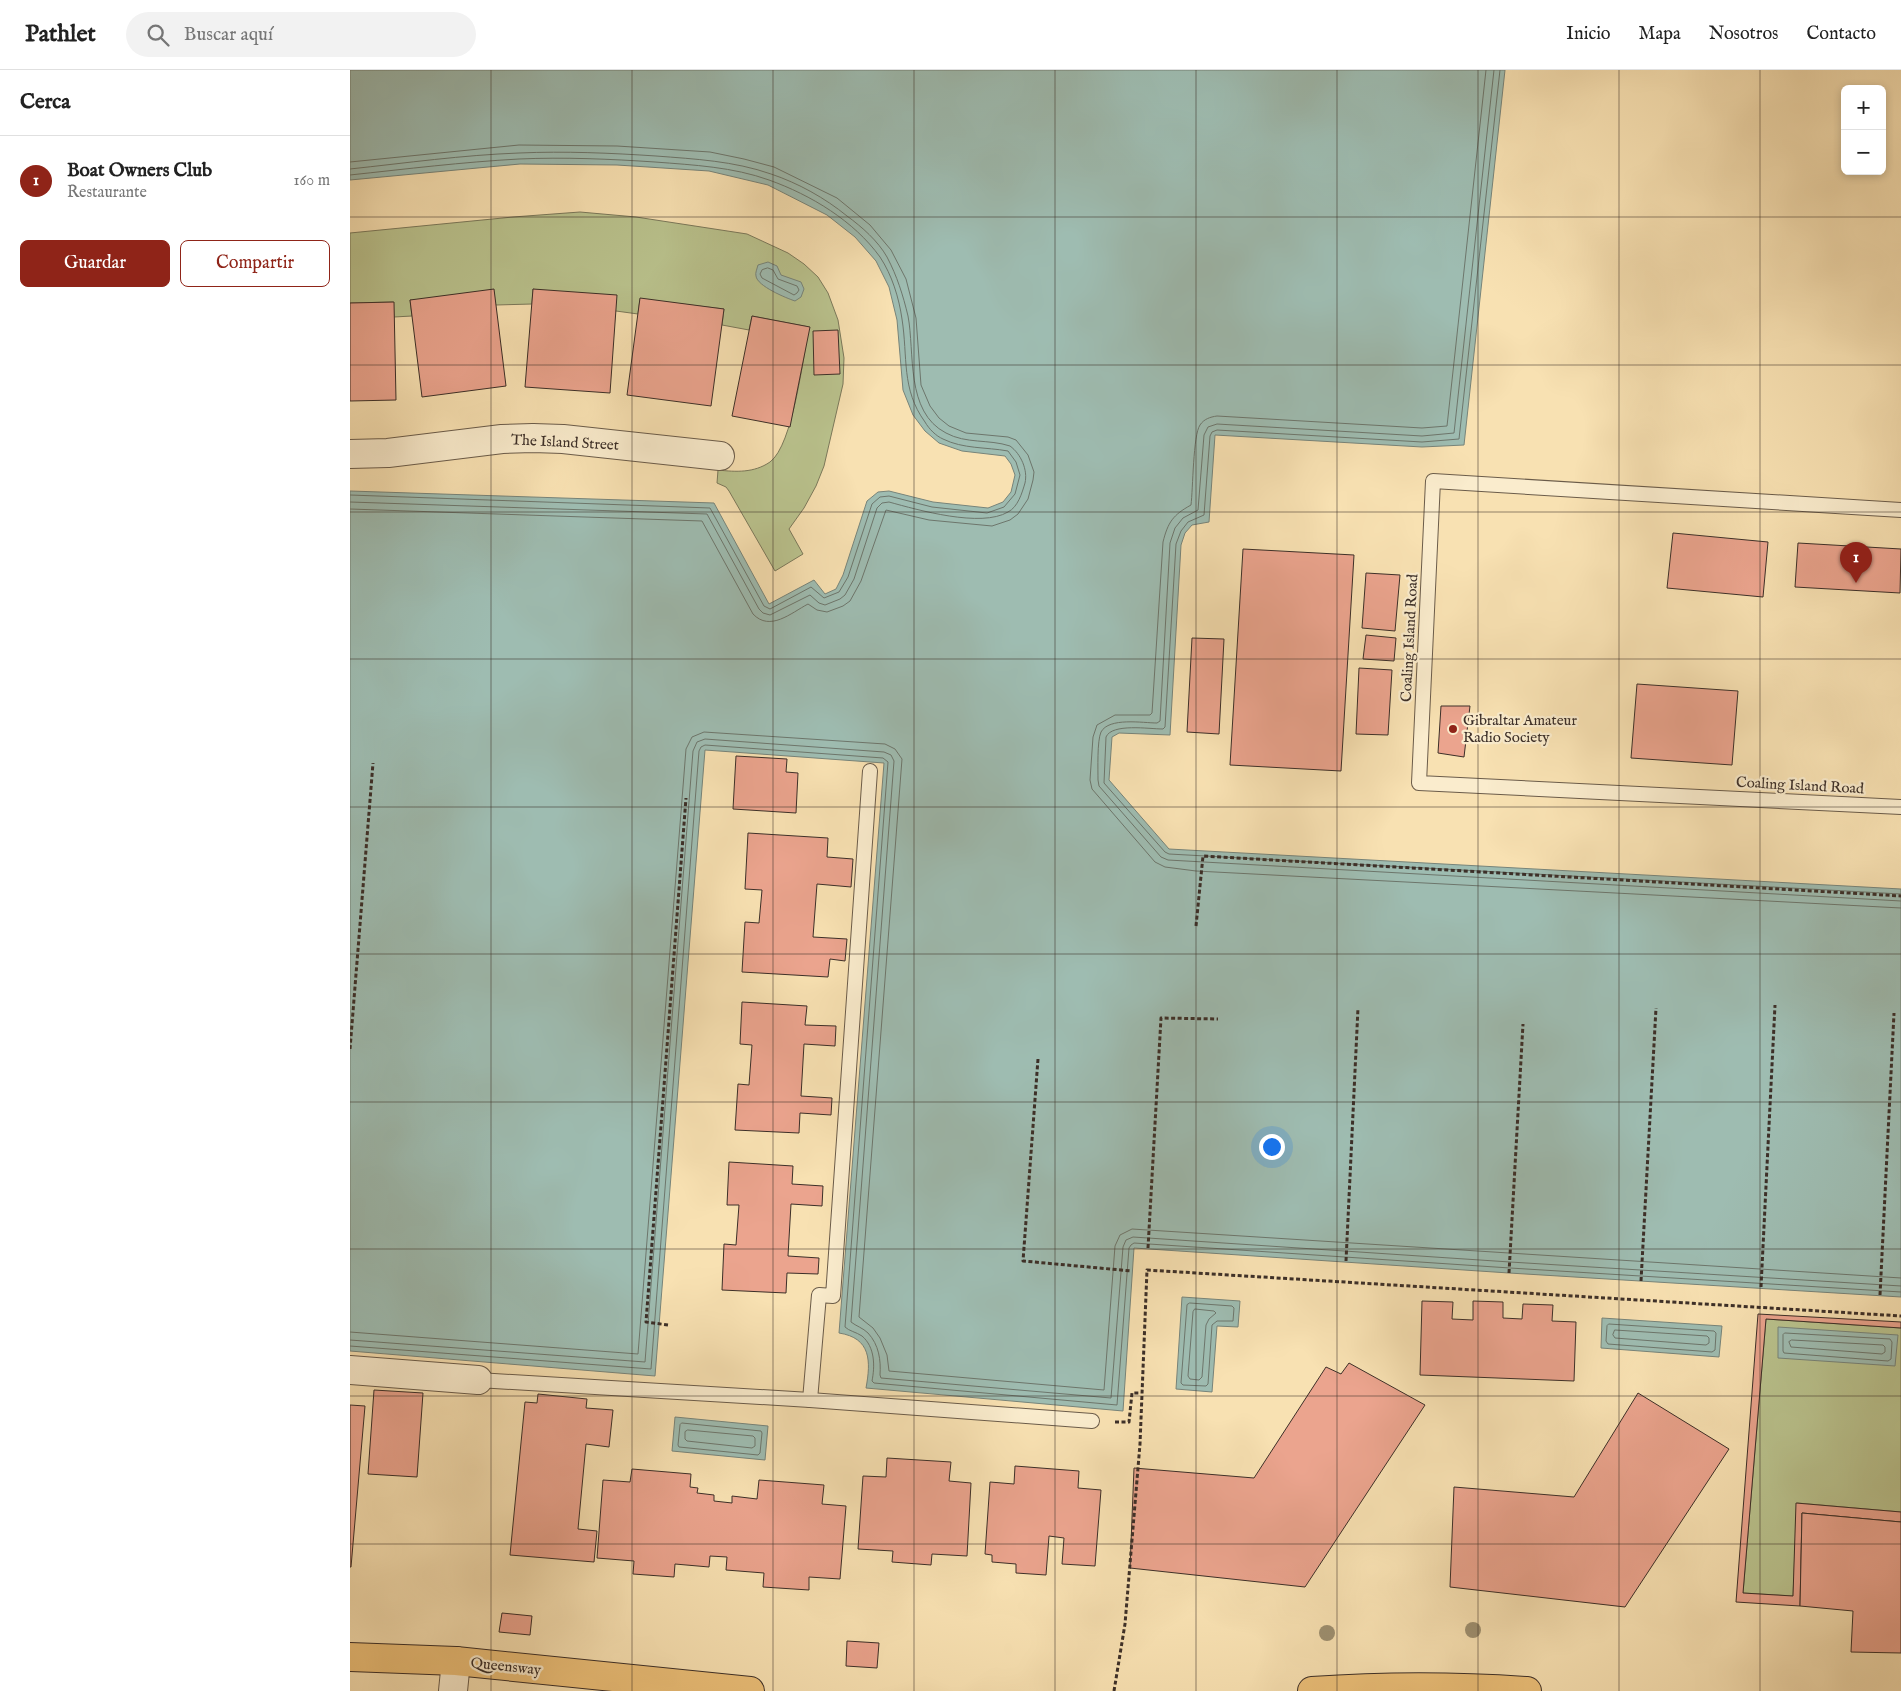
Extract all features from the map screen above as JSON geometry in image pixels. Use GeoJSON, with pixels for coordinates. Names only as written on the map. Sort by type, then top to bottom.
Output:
{"type":"FeatureCollection","features":[{"type":"Feature","properties":{"kind":"main road","name":"Queensway"},"geometry":{"type":"LineString","coordinates":[[350,1657],[456,1661],[593,1683],[750,1691]]}},
{"type":"Feature","properties":{"kind":"main road"},"geometry":{"type":"LineString","coordinates":[[1312,1691],[1351,1688],[1468,1687],[1527,1691]]}},
{"type":"Feature","properties":{"kind":"street","name":"The Island Street"},"geometry":{"type":"LineString","coordinates":[[350,454],[388,453],[502,439],[533,438],[563,439],[720,456]]}},
{"type":"Feature","properties":{"kind":"street"},"geometry":{"type":"LineString","coordinates":[[350,1370],[478,1380]]}},
{"type":"Feature","properties":{"kind":"street"},"geometry":{"type":"LineString","coordinates":[[453,1691],[456,1661]]}},
{"type":"Feature","properties":{"kind":"lane","name":"Coaling Island Road"},"geometry":{"type":"LineString","coordinates":[[1901,510],[1433,481],[1419,783],[1901,807]]}},
{"type":"Feature","properties":{"kind":"lane"},"geometry":{"type":"LineString","coordinates":[[810,1400],[819,1295],[833,1296],[870,771]]}},
{"type":"Feature","properties":{"kind":"lane"},"geometry":{"type":"LineString","coordinates":[[478,1380],[810,1400],[1092,1421]]}},
{"type":"Feature","properties":{"kind":"path"},"geometry":{"type":"LineString","coordinates":[[350,1049],[373,762]]}},
{"type":"Feature","properties":{"kind":"path"},"geometry":{"type":"LineString","coordinates":[[668,1325],[646,1322],[686,798]]}},
{"type":"Feature","properties":{"kind":"path"},"geometry":{"type":"LineString","coordinates":[[1196,926],[1203,856],[1901,896]]}},
{"type":"Feature","properties":{"kind":"path"},"geometry":{"type":"LineString","coordinates":[[1761,1287],[1775,1005]]}},
{"type":"Feature","properties":{"kind":"path"},"geometry":{"type":"LineString","coordinates":[[1346,1261],[1358,1008]]}},
{"type":"Feature","properties":{"kind":"path"},"geometry":{"type":"LineString","coordinates":[[1641,1281],[1656,1008]]}},
{"type":"Feature","properties":{"kind":"path"},"geometry":{"type":"LineString","coordinates":[[1880,1295],[1894,1013]]}},
{"type":"Feature","properties":{"kind":"path"},"geometry":{"type":"LineString","coordinates":[[1148,1248],[1161,1018],[1218,1019]]}},
{"type":"Feature","properties":{"kind":"path"},"geometry":{"type":"LineString","coordinates":[[1509,1273],[1523,1024]]}},
{"type":"Feature","properties":{"kind":"path"},"geometry":{"type":"LineString","coordinates":[[1038,1059],[1023,1261],[1132,1271]]}},
{"type":"Feature","properties":{"kind":"path"},"geometry":{"type":"LineString","coordinates":[[1114,1691],[1125,1624],[1140,1444],[1140,1393],[1147,1270],[1901,1316]]}},
{"type":"Feature","properties":{"kind":"path"},"geometry":{"type":"LineString","coordinates":[[1092,1421],[1129,1422],[1132,1393],[1140,1393]]}},
{"type":"Feature","properties":{"kind":"green space"},"geometry":{"type":"Polygon","coordinates":[[[580,212],[636,217],[747,234],[788,253],[804,264],[818,277],[828,293],[838,320],[844,358],[843,384],[824,466],[804,508],[789,529],[803,554],[775,571],[729,491],[726,487],[717,483],[718,470],[751,470],[764,466],[778,453],[791,420],[809,327],[752,316],[749,330],[722,325],[724,309],[640,299],[638,314],[616,311],[533,289],[532,304],[496,305],[410,300],[412,316],[394,317],[393,302],[350,303],[350,233],[580,212]]]}},
{"type":"Feature","properties":{"kind":"green space"},"geometry":{"type":"Polygon","coordinates":[[[1766,1319],[1901,1328],[1901,1512],[1797,1503],[1793,1596],[1743,1593],[1766,1319]]]}},
{"type":"Feature","properties":{"kind":"water"},"geometry":{"type":"Polygon","coordinates":[[[350,70],[1505,70],[1464,445],[1422,447],[1215,435],[1209,522],[1192,525],[1185,533],[1181,545],[1170,735],[1119,733],[1112,737],[1109,780],[1169,849],[1901,889],[1901,1297],[1134,1248],[1123,1411],[866,1388],[868,1360],[863,1345],[850,1336],[839,1333],[884,763],[705,750],[655,1376],[350,1351],[350,491],[714,503],[769,604],[814,580],[825,594],[836,589],[843,575],[867,501],[878,492],[889,491],[933,502],[988,508],[1003,502],[1011,492],[1015,475],[1011,464],[1005,456],[962,451],[939,443],[925,431],[913,415],[903,390],[897,320],[889,287],[876,261],[855,237],[827,215],[768,185],[709,171],[617,165],[520,164],[350,180],[350,70]]]}},
{"type":"Feature","properties":{"kind":"water"},"geometry":{"type":"Polygon","coordinates":[[[768,262],[777,266],[781,275],[801,282],[804,289],[801,297],[795,301],[761,284],[756,275],[758,265],[768,262]]]}},
{"type":"Feature","properties":{"kind":"water"},"geometry":{"type":"Polygon","coordinates":[[[1182,1297],[1240,1301],[1238,1327],[1217,1326],[1212,1392],[1176,1389],[1182,1297]]]}},
{"type":"Feature","properties":{"kind":"water"},"geometry":{"type":"Polygon","coordinates":[[[1602,1318],[1722,1326],[1719,1357],[1601,1348],[1602,1318]]]}},
{"type":"Feature","properties":{"kind":"water"},"geometry":{"type":"Polygon","coordinates":[[[1778,1327],[1898,1335],[1895,1366],[1778,1358],[1778,1327]]]}},
{"type":"Feature","properties":{"kind":"water"},"geometry":{"type":"Polygon","coordinates":[[[675,1417],[768,1426],[765,1460],[672,1451],[675,1417]]]}},
{"type":"Feature","properties":{"kind":"building"},"geometry":{"type":"Polygon","coordinates":[[[494,289],[506,386],[422,397],[410,300],[494,289]]]}},
{"type":"Feature","properties":{"kind":"building"},"geometry":{"type":"Polygon","coordinates":[[[533,289],[617,295],[610,393],[525,387],[533,289]]]}},
{"type":"Feature","properties":{"kind":"building"},"geometry":{"type":"Polygon","coordinates":[[[640,298],[724,309],[711,406],[627,395],[640,298]]]}},
{"type":"Feature","properties":{"kind":"building"},"geometry":{"type":"Polygon","coordinates":[[[394,302],[396,400],[350,401],[350,303],[394,302]]]}},
{"type":"Feature","properties":{"kind":"building"},"geometry":{"type":"Polygon","coordinates":[[[752,316],[810,327],[790,427],[732,416],[752,316]]]}},
{"type":"Feature","properties":{"kind":"building"},"geometry":{"type":"Polygon","coordinates":[[[838,330],[840,374],[814,375],[813,331],[838,330]]]}},
{"type":"Feature","properties":{"kind":"building"},"geometry":{"type":"Polygon","coordinates":[[[1673,533],[1768,542],[1763,597],[1667,588],[1673,533]]]}},
{"type":"Feature","properties":{"kind":"building"},"geometry":{"type":"Polygon","coordinates":[[[1798,543],[1901,549],[1900,593],[1795,587],[1798,543]]]}},
{"type":"Feature","properties":{"kind":"building"},"geometry":{"type":"Polygon","coordinates":[[[1243,549],[1354,555],[1341,771],[1230,765],[1243,549]]]}},
{"type":"Feature","properties":{"kind":"building"},"geometry":{"type":"Polygon","coordinates":[[[1366,573],[1400,575],[1395,631],[1362,628],[1366,573]]]}},
{"type":"Feature","properties":{"kind":"building"},"geometry":{"type":"Polygon","coordinates":[[[1366,635],[1396,638],[1394,661],[1363,659],[1366,635]]]}},
{"type":"Feature","properties":{"kind":"building"},"geometry":{"type":"Polygon","coordinates":[[[1192,638],[1224,639],[1219,734],[1187,732],[1192,638]]]}},
{"type":"Feature","properties":{"kind":"building"},"geometry":{"type":"Polygon","coordinates":[[[1359,668],[1392,670],[1388,735],[1356,734],[1359,668]]]}},
{"type":"Feature","properties":{"kind":"building"},"geometry":{"type":"Polygon","coordinates":[[[1637,684],[1738,691],[1732,765],[1631,758],[1637,684]]]}},
{"type":"Feature","properties":{"kind":"building","name":"Gibraltar Amateur Radio Society"},"geometry":{"type":"Polygon","coordinates":[[[1441,706],[1470,706],[1464,757],[1438,753],[1441,706]]]}},
{"type":"Feature","properties":{"kind":"building"},"geometry":{"type":"Polygon","coordinates":[[[736,756],[787,759],[786,772],[798,773],[796,813],[733,809],[736,756]]]}},
{"type":"Feature","properties":{"kind":"building"},"geometry":{"type":"Polygon","coordinates":[[[748,833],[828,838],[827,857],[853,859],[851,887],[817,884],[813,937],[847,939],[845,961],[830,959],[828,977],[742,972],[745,922],[759,923],[762,890],[745,889],[748,833]]]}},
{"type":"Feature","properties":{"kind":"building"},"geometry":{"type":"Polygon","coordinates":[[[742,1002],[807,1006],[805,1025],[836,1026],[835,1046],[804,1044],[801,1096],[832,1098],[831,1115],[800,1113],[799,1133],[735,1130],[738,1084],[749,1085],[752,1045],[740,1044],[742,1002]]]}},
{"type":"Feature","properties":{"kind":"building"},"geometry":{"type":"Polygon","coordinates":[[[729,1162],[793,1166],[792,1184],[823,1186],[822,1206],[791,1204],[788,1256],[819,1258],[818,1274],[787,1273],[786,1293],[722,1290],[724,1244],[736,1245],[739,1205],[727,1205],[729,1162]]]}},
{"type":"Feature","properties":{"kind":"building"},"geometry":{"type":"Polygon","coordinates":[[[1422,1301],[1453,1302],[1452,1319],[1473,1320],[1473,1301],[1503,1302],[1503,1318],[1522,1319],[1523,1304],[1553,1305],[1552,1321],[1576,1322],[1574,1381],[1420,1375],[1422,1301]]]}},
{"type":"Feature","properties":{"kind":"building"},"geometry":{"type":"Polygon","coordinates":[[[1758,1314],[1901,1322],[1901,1328],[1766,1319],[1743,1593],[1793,1596],[1796,1503],[1901,1512],[1901,1522],[1802,1513],[1800,1606],[1736,1602],[1758,1314]]]}},
{"type":"Feature","properties":{"kind":"building"},"geometry":{"type":"Polygon","coordinates":[[[1349,1363],[1425,1405],[1305,1587],[1130,1568],[1134,1468],[1254,1478],[1326,1367],[1341,1374],[1349,1363]]]}},
{"type":"Feature","properties":{"kind":"building"},"geometry":{"type":"Polygon","coordinates":[[[374,1390],[423,1393],[417,1477],[368,1474],[374,1390]]]}},
{"type":"Feature","properties":{"kind":"building"},"geometry":{"type":"Polygon","coordinates":[[[1638,1393],[1729,1449],[1625,1607],[1450,1587],[1454,1487],[1574,1497],[1638,1393]]]}},
{"type":"Feature","properties":{"kind":"building"},"geometry":{"type":"Polygon","coordinates":[[[538,1394],[587,1399],[586,1408],[613,1410],[609,1447],[586,1444],[578,1529],[597,1531],[594,1562],[510,1555],[525,1402],[537,1403],[538,1394]]]}},
{"type":"Feature","properties":{"kind":"building"},"geometry":{"type":"Polygon","coordinates":[[[350,1405],[365,1406],[351,1567],[350,1567],[350,1405]]]}},
{"type":"Feature","properties":{"kind":"building"},"geometry":{"type":"Polygon","coordinates":[[[887,1458],[951,1462],[949,1481],[971,1483],[967,1556],[932,1554],[931,1565],[892,1562],[893,1551],[858,1549],[863,1476],[886,1477],[887,1458]]]}},
{"type":"Feature","properties":{"kind":"building"},"geometry":{"type":"Polygon","coordinates":[[[1015,1466],[1079,1471],[1078,1488],[1101,1490],[1095,1566],[1062,1564],[1064,1538],[1049,1536],[1046,1575],[1016,1573],[1016,1564],[992,1562],[992,1555],[985,1554],[990,1482],[1014,1484],[1015,1466]]]}},
{"type":"Feature","properties":{"kind":"building"},"geometry":{"type":"Polygon","coordinates":[[[632,1469],[691,1474],[690,1487],[698,1488],[697,1493],[714,1495],[714,1501],[732,1503],[732,1496],[757,1499],[759,1480],[824,1485],[822,1504],[846,1506],[840,1579],[809,1577],[809,1590],[763,1587],[764,1573],[726,1570],[727,1557],[710,1556],[709,1567],[675,1564],[674,1577],[633,1574],[634,1561],[597,1558],[603,1480],[630,1482],[632,1469]]]}},
{"type":"Feature","properties":{"kind":"building"},"geometry":{"type":"Polygon","coordinates":[[[1802,1513],[1901,1522],[1901,1653],[1851,1652],[1853,1611],[1800,1606],[1802,1513]]]}},
{"type":"Feature","properties":{"kind":"building"},"geometry":{"type":"Polygon","coordinates":[[[502,1613],[532,1616],[530,1635],[499,1632],[502,1613]]]}},
{"type":"Feature","properties":{"kind":"building"},"geometry":{"type":"Polygon","coordinates":[[[847,1641],[879,1643],[877,1668],[846,1666],[847,1641]]]}},
{"type":"Feature","properties":{"kind":"place","name":"Boat Owners Club"},"geometry":{"type":"Point","coordinates":[1856,583]}},
{"type":"Feature","properties":{"kind":"place","name":"Gibraltar Amateur Radio Society"},"geometry":{"type":"Point","coordinates":[1453,729]}}]}
